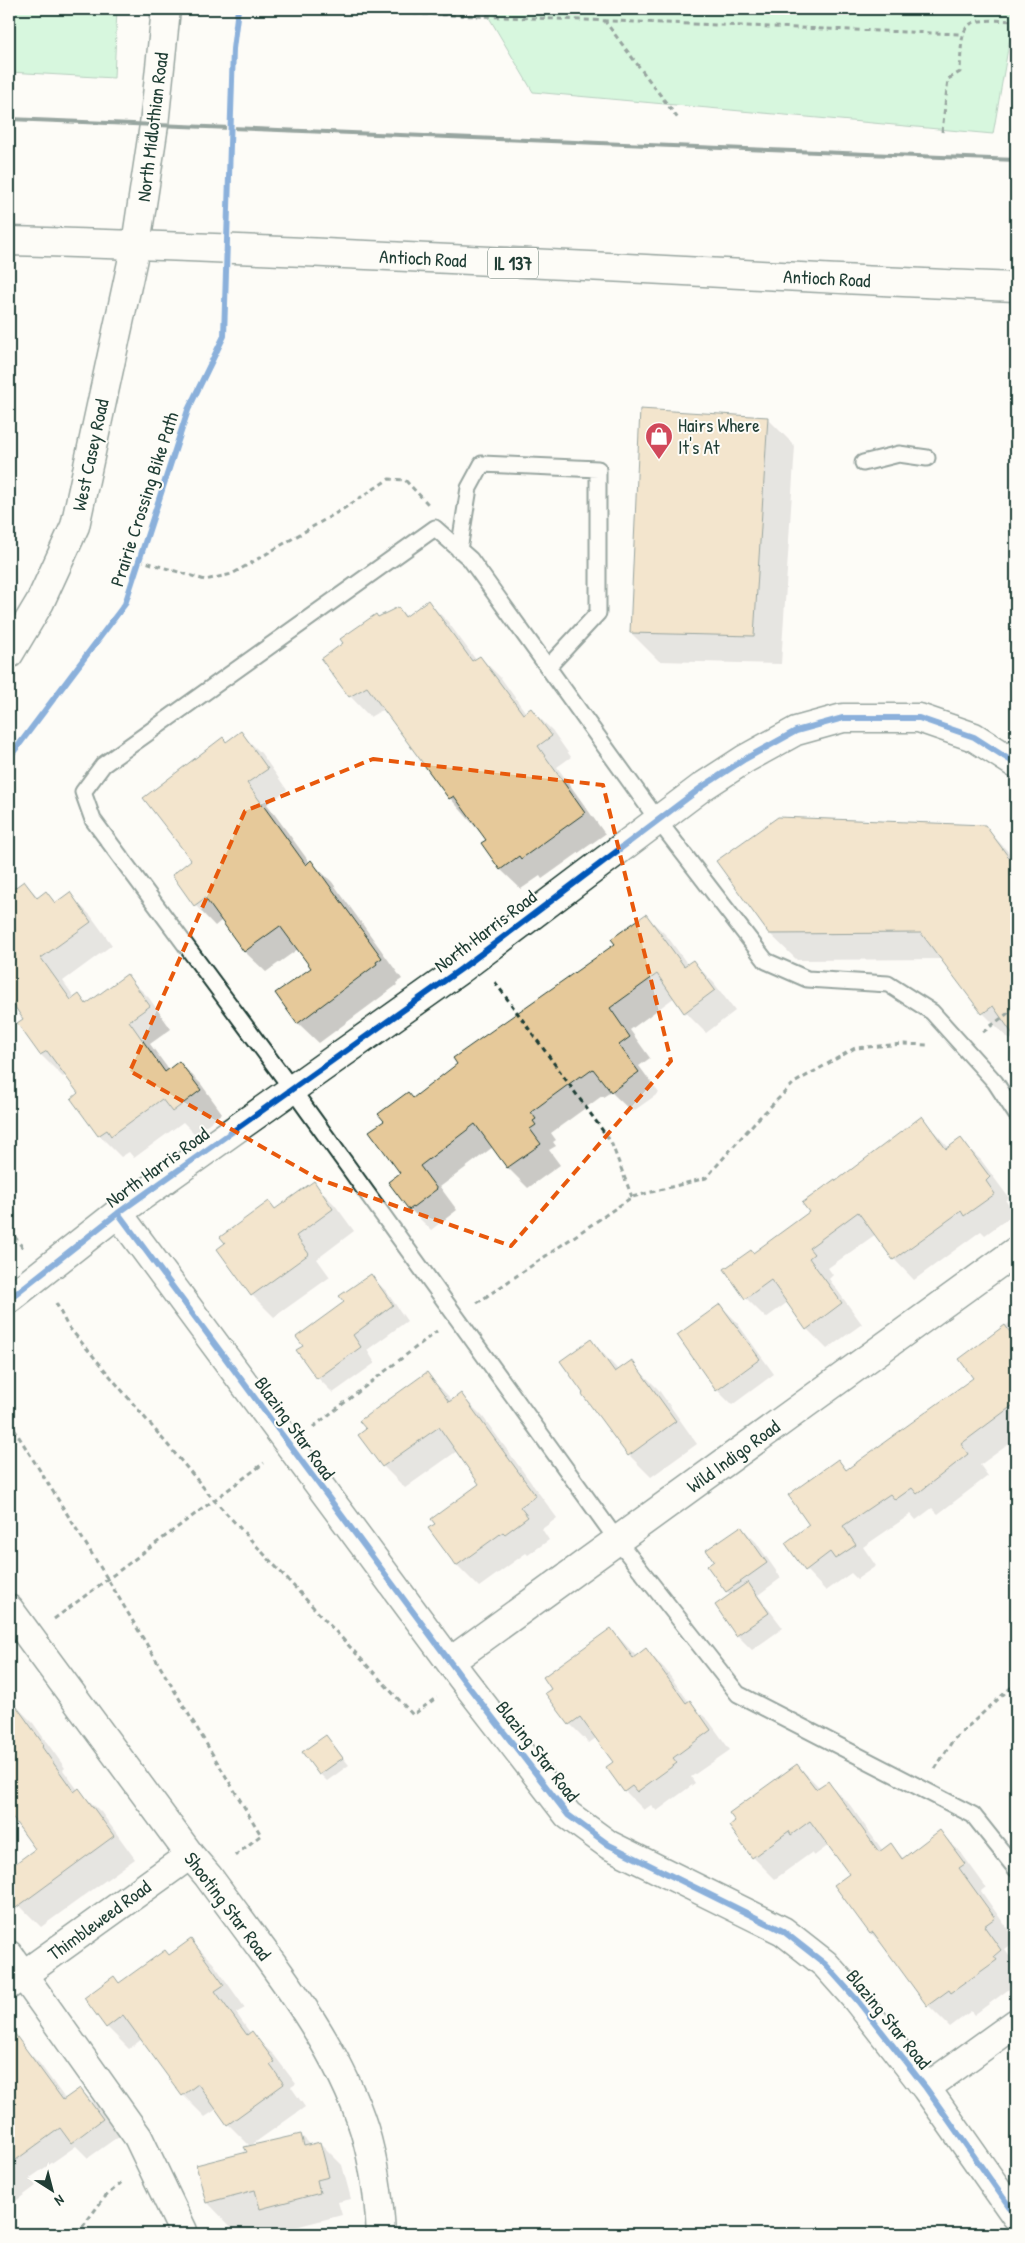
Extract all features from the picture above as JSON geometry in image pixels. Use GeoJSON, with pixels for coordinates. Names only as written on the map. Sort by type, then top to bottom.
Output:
{"type":"FeatureCollection","features":[{"type":"Feature","properties":{"kind":"street","name":"North Midlothian Road"},"geometry":{"type":"LineString","coordinates":[[136,244],[154,125],[166,9]]}},
{"type":"Feature","properties":{"kind":"street","name":"Antioch Road"},"geometry":{"type":"LineString","coordinates":[[9,240],[136,244],[1016,287]]}},
{"type":"Feature","properties":{"kind":"street","name":"West Casey Road"},"geometry":{"type":"LineString","coordinates":[[9,654],[40,602],[74,526],[136,244]]}},
{"type":"Feature","properties":{"kind":"street","name":"North Harris Road"},"geometry":{"type":"LineString","coordinates":[[9,1299],[118,1213],[477,957],[657,819],[745,759],[796,731],[843,718],[919,718],[974,737],[1016,764]]}},
{"type":"Feature","properties":{"kind":"street","name":"Blazing Star Road"},"geometry":{"type":"LineString","coordinates":[[118,1213],[456,1670],[568,1814],[609,1845],[783,1931],[825,1964],[857,2000],[926,2088],[1016,2216]]}},
{"type":"Feature","properties":{"kind":"street","name":"Wild Indigo Road"},"geometry":{"type":"LineString","coordinates":[[456,1670],[617,1540],[1016,1251]]}},
{"type":"Feature","properties":{"kind":"street","name":"Shooting Star Road"},"geometry":{"type":"LineString","coordinates":[[9,1609],[190,1855],[208,1876],[306,2013],[343,2079],[364,2129],[375,2180],[381,2234]]}},
{"type":"Feature","properties":{"kind":"street","name":"Thimbleweed Road"},"geometry":{"type":"LineString","coordinates":[[13,1972],[190,1855]]}},
{"type":"Feature","properties":{"kind":"street"},"geometry":{"type":"LineString","coordinates":[[13,1972],[138,2137],[183,2234]]}},
{"type":"Feature","properties":{"kind":"street"},"geometry":{"type":"LineString","coordinates":[[926,2088],[1016,2023]]}},
{"type":"Feature","properties":{"kind":"lane"},"geometry":{"type":"LineString","coordinates":[[863,463],[899,454],[927,458]]}},
{"type":"Feature","properties":{"kind":"lane"},"geometry":{"type":"LineString","coordinates":[[459,550],[469,488],[482,464],[598,469],[598,613],[548,667]]}},
{"type":"Feature","properties":{"kind":"lane"},"geometry":{"type":"LineString","coordinates":[[1016,1114],[995,1082],[932,1012],[888,984],[807,979],[766,961],[657,819],[470,559],[435,528],[103,765],[83,792],[93,820],[292,1089],[617,1540],[738,1694],[973,1815],[1016,1870]]}},
{"type":"Feature","properties":{"kind":"path"},"geometry":{"type":"LineString","coordinates":[[288,9],[961,34]]}},
{"type":"Feature","properties":{"kind":"path"},"geometry":{"type":"LineString","coordinates":[[604,20],[679,120]]}},
{"type":"Feature","properties":{"kind":"path"},"geometry":{"type":"LineString","coordinates":[[942,132],[948,79],[960,72],[961,34],[967,25],[982,20],[1016,21]]}},
{"type":"Feature","properties":{"kind":"path"},"geometry":{"type":"LineString","coordinates":[[139,560],[205,580],[232,574],[343,509],[389,479],[404,480],[430,506],[435,528]]}},
{"type":"Feature","properties":{"kind":"path"},"geometry":{"type":"LineString","coordinates":[[477,957],[611,1142],[632,1197]]}},
{"type":"Feature","properties":{"kind":"path"},"geometry":{"type":"LineString","coordinates":[[29,1638],[107,1578],[290,1445],[456,1317],[632,1197],[706,1178],[754,1122],[794,1083],[855,1048],[904,1044],[964,1047],[1016,1006]]}},
{"type":"Feature","properties":{"kind":"path"},"geometry":{"type":"LineString","coordinates":[[9,1229],[41,1273],[68,1325],[214,1500],[413,1715],[456,1670]]}},
{"type":"Feature","properties":{"kind":"path"},"geometry":{"type":"LineString","coordinates":[[9,1421],[107,1578],[261,1835],[208,1876]]}},
{"type":"Feature","properties":{"kind":"path"},"geometry":{"type":"LineString","coordinates":[[923,1789],[953,1740],[1016,1683]]}},
{"type":"Feature","properties":{"kind":"path"},"geometry":{"type":"LineString","coordinates":[[77,2234],[104,2198],[148,2157]]}},
{"type":"Feature","properties":{"kind":"highlighted area"},"geometry":{"type":"Polygon","coordinates":[[[373,759],[603,785],[671,1061],[511,1246],[318,1179],[130,1071],[245,811],[373,759]]]}},
{"type":"Feature","properties":{"kind":"green space"},"geometry":{"type":"Polygon","coordinates":[[[9,9],[117,9],[114,78],[9,72],[9,9]]]}},
{"type":"Feature","properties":{"kind":"green space"},"geometry":{"type":"Polygon","coordinates":[[[484,9],[1015,9],[993,134],[533,92],[484,9]]]}},
{"type":"Feature","properties":{"kind":"building"},"geometry":{"type":"Polygon","coordinates":[[[640,409],[768,417],[754,636],[630,633],[640,409]]]}},
{"type":"Feature","properties":{"kind":"building"},"geometry":{"type":"Polygon","coordinates":[[[428,600],[472,661],[480,656],[523,714],[531,708],[552,736],[538,746],[585,813],[521,859],[519,856],[500,870],[481,843],[486,840],[454,796],[449,799],[367,687],[349,697],[321,659],[343,643],[340,639],[376,614],[378,617],[398,607],[405,617],[428,600]]]}},
{"type":"Feature","properties":{"kind":"building"},"geometry":{"type":"Polygon","coordinates":[[[241,731],[268,769],[247,783],[306,865],[311,860],[382,958],[376,962],[377,964],[297,1024],[275,993],[311,968],[280,926],[244,952],[205,898],[194,906],[172,875],[191,860],[143,798],[223,737],[226,742],[241,731]]]}},
{"type":"Feature","properties":{"kind":"building"},"geometry":{"type":"Polygon","coordinates":[[[778,817],[985,825],[1016,867],[1016,1039],[993,1006],[982,1014],[921,933],[769,934],[716,861],[778,817]]]}},
{"type":"Feature","properties":{"kind":"building"},"geometry":{"type":"Polygon","coordinates":[[[24,881],[37,898],[46,891],[55,903],[70,892],[91,922],[41,958],[71,1000],[79,994],[86,1004],[127,974],[150,1006],[129,1021],[165,1072],[179,1061],[201,1090],[172,1112],[162,1099],[111,1136],[107,1130],[98,1136],[71,1099],[78,1093],[47,1051],[40,1055],[17,1023],[23,1019],[9,998],[9,892],[24,881]]]}},
{"type":"Feature","properties":{"kind":"building"},"geometry":{"type":"Polygon","coordinates":[[[646,914],[684,966],[693,960],[715,990],[684,1013],[657,974],[610,1008],[630,1037],[619,1045],[639,1072],[611,1092],[593,1069],[582,1077],[580,1076],[531,1112],[536,1119],[533,1121],[536,1125],[530,1129],[541,1144],[507,1168],[475,1124],[420,1166],[437,1189],[409,1210],[388,1182],[400,1173],[369,1131],[384,1121],[378,1114],[408,1092],[413,1098],[457,1064],[453,1058],[615,944],[611,939],[646,914]]]}},
{"type":"Feature","properties":{"kind":"building"},"geometry":{"type":"Polygon","coordinates":[[[922,1116],[946,1149],[961,1138],[990,1177],[986,1181],[995,1194],[964,1216],[961,1211],[893,1260],[858,1212],[809,1248],[814,1254],[809,1258],[842,1303],[806,1330],[771,1280],[745,1299],[724,1269],[751,1250],[753,1253],[809,1212],[802,1203],[835,1179],[836,1181],[922,1116]]]}},
{"type":"Feature","properties":{"kind":"building"},"geometry":{"type":"Polygon","coordinates":[[[314,1181],[333,1209],[296,1236],[309,1254],[251,1296],[217,1249],[225,1243],[220,1237],[269,1201],[275,1209],[314,1181]]]}},
{"type":"Feature","properties":{"kind":"building"},"geometry":{"type":"Polygon","coordinates":[[[371,1274],[393,1305],[353,1335],[361,1347],[317,1379],[296,1350],[303,1346],[296,1337],[344,1302],[339,1296],[371,1274]]]}},
{"type":"Feature","properties":{"kind":"building"},"geometry":{"type":"Polygon","coordinates":[[[720,1304],[760,1359],[716,1391],[677,1335],[720,1304]]]}},
{"type":"Feature","properties":{"kind":"building"},"geometry":{"type":"Polygon","coordinates":[[[1005,1325],[1016,1341],[1016,1403],[961,1444],[968,1454],[917,1494],[912,1488],[895,1500],[890,1494],[843,1526],[856,1545],[835,1559],[830,1552],[805,1571],[785,1543],[809,1525],[788,1495],[838,1459],[846,1470],[973,1378],[959,1359],[1005,1325]]]}},
{"type":"Feature","properties":{"kind":"building"},"geometry":{"type":"Polygon","coordinates":[[[591,1339],[615,1372],[632,1360],[676,1421],[628,1456],[560,1361],[591,1339]]]}},
{"type":"Feature","properties":{"kind":"building"},"geometry":{"type":"Polygon","coordinates":[[[427,1372],[449,1402],[461,1393],[536,1496],[520,1507],[528,1517],[505,1534],[503,1532],[456,1566],[428,1528],[435,1524],[431,1519],[479,1484],[439,1427],[382,1467],[358,1435],[366,1429],[359,1421],[427,1372]]]}},
{"type":"Feature","properties":{"kind":"building"},"geometry":{"type":"Polygon","coordinates":[[[741,1526],[767,1563],[726,1592],[707,1566],[714,1561],[706,1550],[741,1526]]]}},
{"type":"Feature","properties":{"kind":"building"},"geometry":{"type":"Polygon","coordinates":[[[748,1582],[769,1613],[736,1636],[715,1605],[748,1582]]]}},
{"type":"Feature","properties":{"kind":"building"},"geometry":{"type":"Polygon","coordinates":[[[611,1628],[633,1658],[646,1648],[686,1703],[690,1700],[711,1730],[673,1758],[677,1763],[637,1792],[632,1786],[624,1792],[606,1767],[613,1762],[580,1717],[569,1725],[545,1693],[551,1689],[543,1677],[611,1628]]]}},
{"type":"Feature","properties":{"kind":"building"},"geometry":{"type":"Polygon","coordinates":[[[9,1696],[44,1745],[42,1747],[74,1792],[79,1788],[114,1836],[9,1913],[9,1868],[35,1849],[9,1813],[9,1696]]]}},
{"type":"Feature","properties":{"kind":"building"},"geometry":{"type":"Polygon","coordinates":[[[326,1735],[343,1758],[319,1775],[302,1752],[326,1735]]]}},
{"type":"Feature","properties":{"kind":"building"},"geometry":{"type":"Polygon","coordinates":[[[797,1764],[816,1789],[828,1781],[879,1852],[891,1843],[902,1859],[940,1830],[965,1864],[959,1868],[995,1918],[984,1926],[1001,1950],[994,1956],[997,1960],[951,1993],[949,1990],[927,2006],[873,1932],[870,1934],[834,1885],[849,1874],[810,1821],[791,1835],[789,1831],[752,1858],[729,1826],[735,1821],[729,1813],[797,1764]]]}},
{"type":"Feature","properties":{"kind":"building"},"geometry":{"type":"Polygon","coordinates":[[[191,1939],[224,1985],[215,1991],[247,2035],[252,2031],[275,2062],[270,2065],[284,2084],[227,2125],[198,2084],[182,2096],[123,2015],[106,2028],[84,1998],[114,1976],[119,1983],[165,1950],[169,1955],[191,1939]]]}},
{"type":"Feature","properties":{"kind":"building"},"geometry":{"type":"Polygon","coordinates":[[[9,2026],[63,2100],[80,2088],[103,2119],[71,2143],[60,2128],[9,2165],[9,2026]]]}},
{"type":"Feature","properties":{"kind":"building"},"geometry":{"type":"Polygon","coordinates":[[[301,2134],[304,2146],[320,2142],[329,2177],[317,2180],[320,2193],[260,2209],[255,2190],[206,2203],[196,2165],[247,2152],[244,2147],[301,2134]]]}},
{"type":"Feature","properties":{"kind":"railway"},"geometry":{"type":"LineString","coordinates":[[9,119],[1016,160]]}},
{"type":"Feature","properties":{"kind":"cycle path","name":"Prairie Crossing Bike Path"},"geometry":{"type":"LineString","coordinates":[[9,758],[125,604],[188,410],[224,336],[233,49],[238,9]]}},
{"type":"Feature","properties":{"kind":"cycle path"},"geometry":{"type":"LineString","coordinates":[[9,1299],[118,1213],[461,969],[702,787],[745,759],[796,731],[843,718],[919,718],[974,737],[1016,764]]}},
{"type":"Feature","properties":{"kind":"cycle path"},"geometry":{"type":"LineString","coordinates":[[118,1213],[462,1678],[568,1815],[609,1845],[783,1931],[825,1964],[857,2000],[926,2088],[1016,2216]]}},
{"type":"Feature","properties":{"kind":"place","name":"Hairs Where It's At"},"geometry":{"type":"Point","coordinates":[659,460]}}]}
